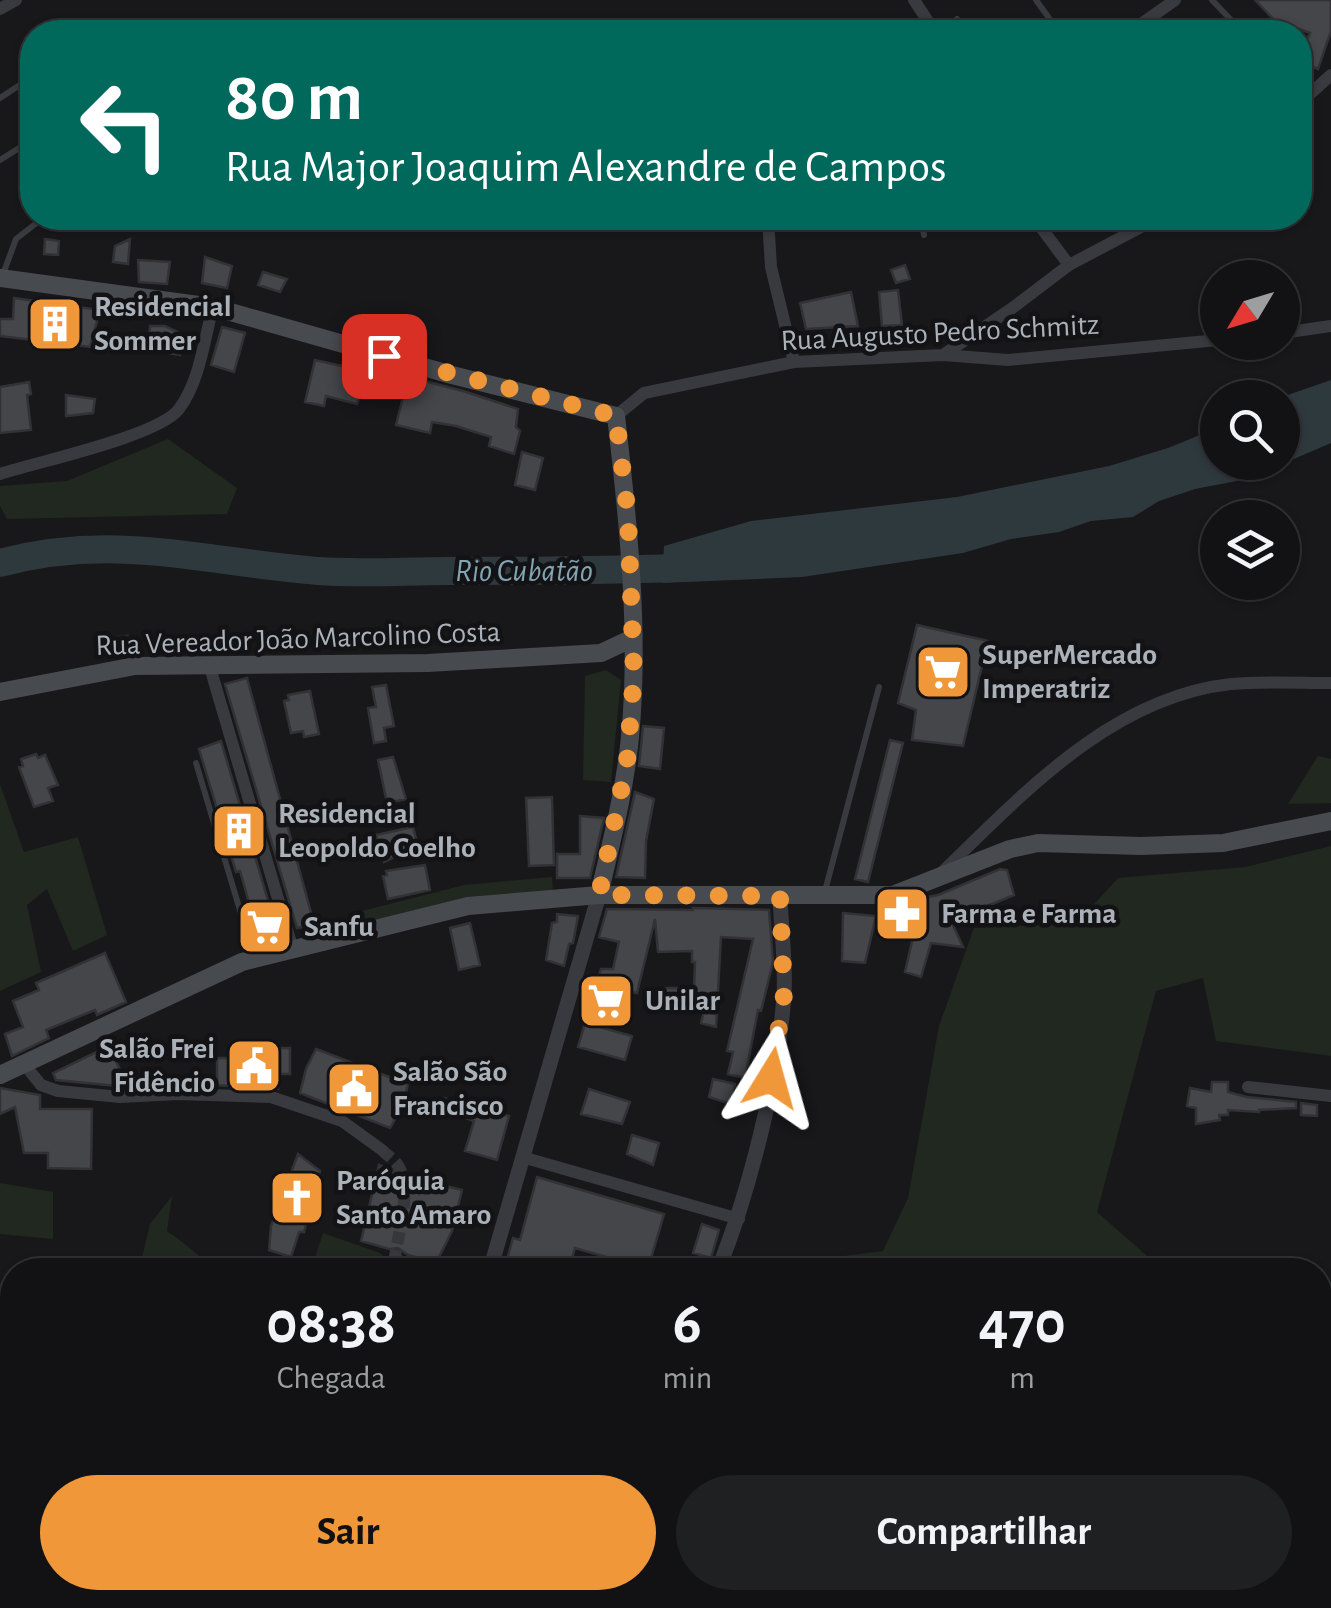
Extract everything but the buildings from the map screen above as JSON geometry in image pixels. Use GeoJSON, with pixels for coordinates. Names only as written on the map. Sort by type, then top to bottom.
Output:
{"type":"FeatureCollection","features":[{"type":"Feature","properties":{"kind":"main road"},"geometry":{"type":"LineString","coordinates":[[1,278],[213,307],[452,375],[616,416],[628,515],[634,670],[628,750],[599,895]]}},
{"type":"Feature","properties":{"kind":"main road","name":"Rua Vereador João Marcolino Costa"},"geometry":{"type":"LineString","coordinates":[[601,654],[632,632]]}},
{"type":"Feature","properties":{"kind":"main road","name":"Rua Vereador João Marcolino Costa"},"geometry":{"type":"LineString","coordinates":[[0,692],[135,666],[428,664],[601,654],[634,670]]}},
{"type":"Feature","properties":{"kind":"main road"},"geometry":{"type":"LineString","coordinates":[[0,1075],[242,962],[468,906],[599,895],[893,895],[1010,849],[1038,843],[1223,843],[1331,821]]}},
{"type":"Feature","properties":{"kind":"street"},"geometry":{"type":"LineString","coordinates":[[0,9],[16,0]]}},
{"type":"Feature","properties":{"kind":"street"},"geometry":{"type":"LineString","coordinates":[[1149,20],[1174,0]]}},
{"type":"Feature","properties":{"kind":"street"},"geometry":{"type":"LineString","coordinates":[[1312,92],[1331,75]]}},
{"type":"Feature","properties":{"kind":"street"},"geometry":{"type":"LineString","coordinates":[[769,230],[771,266],[794,362]]}},
{"type":"Feature","properties":{"kind":"street"},"geometry":{"type":"LineString","coordinates":[[1043,230],[1069,265]]}},
{"type":"Feature","properties":{"kind":"street"},"geometry":{"type":"LineString","coordinates":[[943,355],[1069,265],[1135,230]]}},
{"type":"Feature","properties":{"kind":"street"},"geometry":{"type":"LineString","coordinates":[[0,474],[145,430],[172,417],[192,383],[213,307]]}},
{"type":"Feature","properties":{"kind":"street"},"geometry":{"type":"LineString","coordinates":[[1300,330],[1331,326]]}},
{"type":"Feature","properties":{"kind":"street","name":"Rua Augusto Pedro Schmitz"},"geometry":{"type":"LineString","coordinates":[[616,416],[644,393],[794,362],[943,355],[1008,360],[1200,342]]}},
{"type":"Feature","properties":{"kind":"street"},"geometry":{"type":"LineString","coordinates":[[209,664],[293,950]]}},
{"type":"Feature","properties":{"kind":"street"},"geometry":{"type":"LineString","coordinates":[[939,875],[1058,763],[1124,722],[1178,698],[1229,684],[1331,683]]}},
{"type":"Feature","properties":{"kind":"street"},"geometry":{"type":"LineString","coordinates":[[493,1258],[599,895]]}},
{"type":"Feature","properties":{"kind":"street"},"geometry":{"type":"LineString","coordinates":[[723,1258],[738,1219],[771,1078],[784,995],[780,896]]}},
{"type":"Feature","properties":{"kind":"street"},"geometry":{"type":"LineString","coordinates":[[24,1064],[41,1085],[58,1090],[120,1097],[271,1097],[342,1121],[382,1150]]}},
{"type":"Feature","properties":{"kind":"street"},"geometry":{"type":"LineString","coordinates":[[1248,1087],[1331,1096]]}},
{"type":"Feature","properties":{"kind":"street"},"geometry":{"type":"LineString","coordinates":[[522,1158],[738,1219]]}},
{"type":"Feature","properties":{"kind":"lane"},"geometry":{"type":"LineString","coordinates":[[1212,0],[1231,20]]}},
{"type":"Feature","properties":{"kind":"lane"},"geometry":{"type":"LineString","coordinates":[[1,278],[16,239],[28,230]]}},
{"type":"Feature","properties":{"kind":"lane"},"geometry":{"type":"LineString","coordinates":[[923,230],[924,235]]}},
{"type":"Feature","properties":{"kind":"lane"},"geometry":{"type":"LineString","coordinates":[[824,897],[879,687]]}},
{"type":"Feature","properties":{"kind":"lane"},"geometry":{"type":"LineString","coordinates":[[196,764],[254,960]]}},
{"type":"Feature","properties":{"kind":"shaded area"},"geometry":{"type":"Polygon","coordinates":[[[1331,380],[1331,443],[1300,456],[1300,391],[1331,380]]]}},
{"type":"Feature","properties":{"kind":"shaded area"},"geometry":{"type":"Polygon","coordinates":[[[1200,435],[1200,480],[1242,480],[1159,501],[1133,517],[1091,521],[963,553],[802,577],[662,583],[664,546],[751,521],[957,497],[1109,466],[1200,435]]]}},
{"type":"Feature","properties":{"kind":"shaded area"},"geometry":{"type":"Polygon","coordinates":[[[168,439],[237,488],[227,514],[7,519],[0,506],[0,486],[67,481],[168,439]]]}},
{"type":"Feature","properties":{"kind":"shaded area"},"geometry":{"type":"Polygon","coordinates":[[[129,634],[131,652],[106,655],[103,638],[129,634]]]}},
{"type":"Feature","properties":{"kind":"shaded area"},"geometry":{"type":"Polygon","coordinates":[[[606,670],[621,680],[611,782],[583,780],[585,676],[606,670]]]}},
{"type":"Feature","properties":{"kind":"shaded area"},"geometry":{"type":"Polygon","coordinates":[[[1318,756],[1331,759],[1331,803],[1288,804],[1318,756]]]}},
{"type":"Feature","properties":{"kind":"shaded area"},"geometry":{"type":"Polygon","coordinates":[[[0,784],[24,852],[78,837],[107,935],[73,951],[47,889],[27,905],[41,972],[0,991],[0,784]]]}},
{"type":"Feature","properties":{"kind":"shaded area"},"geometry":{"type":"Polygon","coordinates":[[[1331,846],[1331,1056],[1216,1041],[1203,978],[1156,991],[1097,1212],[1149,1258],[828,1258],[883,1251],[908,1198],[939,1026],[974,928],[1077,923],[1118,878],[1245,867],[1331,846]]]}},
{"type":"Feature","properties":{"kind":"shaded area"},"geometry":{"type":"Polygon","coordinates":[[[552,877],[553,893],[354,930],[350,914],[464,885],[552,877]]]}},
{"type":"Feature","properties":{"kind":"shaded area"},"geometry":{"type":"Polygon","coordinates":[[[0,1183],[53,1192],[53,1239],[0,1234],[0,1183]]]}},
{"type":"Feature","properties":{"kind":"shaded area"},"geometry":{"type":"Polygon","coordinates":[[[172,1196],[167,1231],[201,1258],[142,1258],[150,1224],[172,1196]]]}},
{"type":"Feature","properties":{"kind":"shaded area"},"geometry":{"type":"Polygon","coordinates":[[[323,1233],[385,1258],[315,1258],[323,1233]]]}},
{"type":"Feature","properties":{"kind":"waterway","name":"Rio Cubatão"},"geometry":{"type":"LineString","coordinates":[[0,563],[43,554],[122,550],[334,572],[699,567]]}},
{"type":"Feature","properties":{"kind":"tunnel"},"geometry":{"type":"LineString","coordinates":[[382,1150],[394,1160],[403,1177],[403,1212],[395,1257]]}},
{"type":"Feature","properties":{"kind":"place","name":"Residencial Sommer"},"geometry":{"type":"Point","coordinates":[55,324]}},
{"type":"Feature","properties":{"kind":"place","name":"SuperMercado Imperatriz"},"geometry":{"type":"Point","coordinates":[943,672]}},
{"type":"Feature","properties":{"kind":"place","name":"Residencial Leopoldo Coelho"},"geometry":{"type":"Point","coordinates":[239,831]}},
{"type":"Feature","properties":{"kind":"place","name":"Farma e Farma"},"geometry":{"type":"Point","coordinates":[902,914]}},
{"type":"Feature","properties":{"kind":"place","name":"Sanfu"},"geometry":{"type":"Point","coordinates":[265,927]}},
{"type":"Feature","properties":{"kind":"place","name":"Unilar"},"geometry":{"type":"Point","coordinates":[606,1001]}},
{"type":"Feature","properties":{"kind":"place","name":"Salão Frei Fidêncio"},"geometry":{"type":"Point","coordinates":[254,1066]}},
{"type":"Feature","properties":{"kind":"place","name":"Salão São Francisco"},"geometry":{"type":"Point","coordinates":[354,1089]}},
{"type":"Feature","properties":{"kind":"place","name":"Paróquia Santo Amaro"},"geometry":{"type":"Point","coordinates":[297,1198]}},
{"type":"Feature","properties":{"kind":"route"},"geometry":{"type":"LineString","coordinates":[[384,356],[616,416],[628,515],[634,675],[627,762],[599,895],[780,896],[784,995],[771,1078]]}}]}
